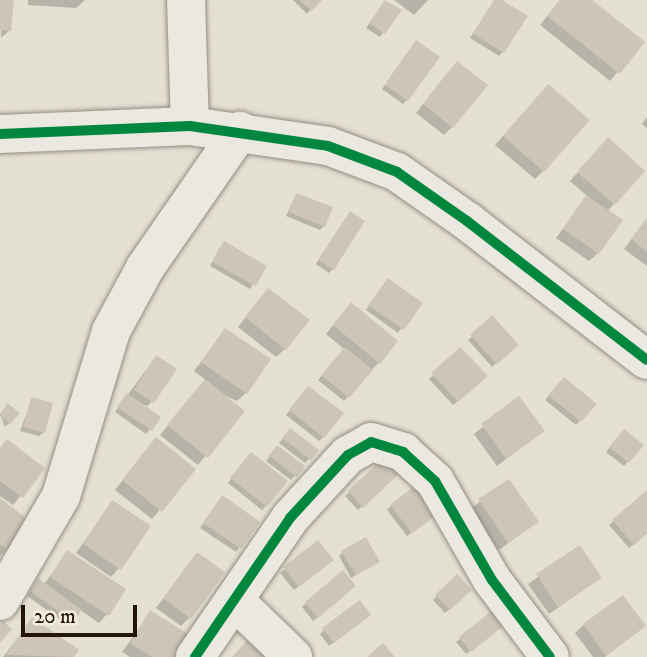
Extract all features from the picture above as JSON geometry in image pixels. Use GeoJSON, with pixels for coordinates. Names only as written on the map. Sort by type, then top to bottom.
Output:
{"type":"FeatureCollection","features":[{"type":"Feature","properties":{"kind":"street"},"geometry":{"type":"LineString","coordinates":[[186,0],[190,126]]}},
{"type":"Feature","properties":{"kind":"street"},"geometry":{"type":"LineString","coordinates":[[0,134],[190,126],[240,131],[328,146],[397,173],[467,221],[647,360]]}},
{"type":"Feature","properties":{"kind":"street"},"geometry":{"type":"LineString","coordinates":[[0,601],[61,496],[111,331],[145,268],[240,131]]}},
{"type":"Feature","properties":{"kind":"street"},"geometry":{"type":"LineString","coordinates":[[195,657],[235,601],[253,567],[290,518],[348,455],[371,442],[403,452],[435,481],[492,580],[550,657]]}},
{"type":"Feature","properties":{"kind":"street"},"geometry":{"type":"LineString","coordinates":[[235,601],[293,657]]}},
{"type":"Feature","properties":{"kind":"building"},"geometry":{"type":"Polygon","coordinates":[[[0,0],[14,0],[11,31],[0,30],[0,0]]]}},
{"type":"Feature","properties":{"kind":"building"},"geometry":{"type":"Polygon","coordinates":[[[299,0],[322,0],[312,11],[299,0]]]}},
{"type":"Feature","properties":{"kind":"building"},"geometry":{"type":"Polygon","coordinates":[[[385,0],[402,10],[385,34],[369,23],[385,0]]]}},
{"type":"Feature","properties":{"kind":"building"},"geometry":{"type":"Polygon","coordinates":[[[494,0],[502,0],[528,16],[504,53],[473,34],[494,0]]]}},
{"type":"Feature","properties":{"kind":"building"},"geometry":{"type":"Polygon","coordinates":[[[560,0],[592,0],[645,42],[620,74],[547,16],[560,0]]]}},
{"type":"Feature","properties":{"kind":"building"},"geometry":{"type":"Polygon","coordinates":[[[416,40],[440,57],[408,101],[385,85],[416,40]]]}},
{"type":"Feature","properties":{"kind":"building"},"geometry":{"type":"Polygon","coordinates":[[[457,61],[488,85],[453,128],[423,104],[457,61]]]}},
{"type":"Feature","properties":{"kind":"building"},"geometry":{"type":"Polygon","coordinates":[[[548,84],[590,120],[544,172],[503,136],[548,84]]]}},
{"type":"Feature","properties":{"kind":"building"},"geometry":{"type":"Polygon","coordinates":[[[608,137],[645,171],[615,205],[577,172],[608,137]]]}},
{"type":"Feature","properties":{"kind":"building"},"geometry":{"type":"Polygon","coordinates":[[[296,193],[333,207],[325,227],[289,212],[296,193]]]}},
{"type":"Feature","properties":{"kind":"building"},"geometry":{"type":"Polygon","coordinates":[[[586,195],[623,220],[599,254],[563,229],[586,195]]]}},
{"type":"Feature","properties":{"kind":"building"},"geometry":{"type":"Polygon","coordinates":[[[350,211],[365,221],[334,270],[318,260],[350,211]]]}},
{"type":"Feature","properties":{"kind":"building"},"geometry":{"type":"Polygon","coordinates":[[[647,218],[647,252],[631,239],[647,218]]]}},
{"type":"Feature","properties":{"kind":"building"},"geometry":{"type":"Polygon","coordinates":[[[224,241],[267,266],[256,286],[212,262],[224,241]]]}},
{"type":"Feature","properties":{"kind":"building"},"geometry":{"type":"Polygon","coordinates":[[[388,278],[423,303],[404,330],[368,305],[388,278]]]}},
{"type":"Feature","properties":{"kind":"building"},"geometry":{"type":"Polygon","coordinates":[[[268,288],[310,320],[286,350],[245,317],[268,288]]]}},
{"type":"Feature","properties":{"kind":"building"},"geometry":{"type":"Polygon","coordinates":[[[351,302],[398,341],[380,364],[333,325],[351,302]]]}},
{"type":"Feature","properties":{"kind":"building"},"geometry":{"type":"Polygon","coordinates":[[[492,315],[519,345],[497,364],[470,335],[492,315]]]}},
{"type":"Feature","properties":{"kind":"building"},"geometry":{"type":"Polygon","coordinates":[[[225,328],[271,359],[247,394],[201,362],[225,328]]]}},
{"type":"Feature","properties":{"kind":"building"},"geometry":{"type":"Polygon","coordinates":[[[345,347],[373,370],[349,398],[321,375],[345,347]]]}},
{"type":"Feature","properties":{"kind":"building"},"geometry":{"type":"Polygon","coordinates":[[[460,347],[488,376],[458,402],[431,373],[460,347]]]}},
{"type":"Feature","properties":{"kind":"building"},"geometry":{"type":"Polygon","coordinates":[[[156,355],[177,369],[154,403],[134,390],[156,355]]]}},
{"type":"Feature","properties":{"kind":"building"},"geometry":{"type":"Polygon","coordinates":[[[564,377],[597,404],[581,422],[548,395],[564,377]]]}},
{"type":"Feature","properties":{"kind":"building"},"geometry":{"type":"Polygon","coordinates":[[[205,379],[245,411],[208,458],[167,425],[205,379]]]}},
{"type":"Feature","properties":{"kind":"building"},"geometry":{"type":"Polygon","coordinates":[[[308,386],[344,413],[324,438],[289,410],[308,386]]]}},
{"type":"Feature","properties":{"kind":"building"},"geometry":{"type":"Polygon","coordinates":[[[127,393],[161,417],[152,431],[117,407],[127,393]]]}},
{"type":"Feature","properties":{"kind":"building"},"geometry":{"type":"Polygon","coordinates":[[[519,396],[545,431],[506,459],[481,424],[519,396]]]}},
{"type":"Feature","properties":{"kind":"building"},"geometry":{"type":"Polygon","coordinates":[[[31,397],[53,403],[45,433],[23,427],[31,397]]]}},
{"type":"Feature","properties":{"kind":"building"},"geometry":{"type":"Polygon","coordinates":[[[7,403],[20,413],[10,424],[0,416],[7,403]]]}},
{"type":"Feature","properties":{"kind":"building"},"geometry":{"type":"Polygon","coordinates":[[[290,428],[319,450],[311,460],[282,438],[290,428]]]}},
{"type":"Feature","properties":{"kind":"building"},"geometry":{"type":"Polygon","coordinates":[[[624,429],[644,445],[629,463],[609,447],[624,429]]]}},
{"type":"Feature","properties":{"kind":"building"},"geometry":{"type":"Polygon","coordinates":[[[156,437],[196,469],[162,512],[122,480],[156,437]]]}},
{"type":"Feature","properties":{"kind":"building"},"geometry":{"type":"Polygon","coordinates":[[[7,439],[45,468],[23,498],[0,481],[0,448],[7,439]]]}},
{"type":"Feature","properties":{"kind":"building"},"geometry":{"type":"Polygon","coordinates":[[[277,445],[305,466],[297,477],[269,456],[277,445]]]}},
{"type":"Feature","properties":{"kind":"building"},"geometry":{"type":"Polygon","coordinates":[[[251,452],[288,481],[267,507],[230,478],[251,452]]]}},
{"type":"Feature","properties":{"kind":"building"},"geometry":{"type":"Polygon","coordinates":[[[389,453],[404,469],[363,508],[348,491],[389,453]]]}},
{"type":"Feature","properties":{"kind":"building"},"geometry":{"type":"Polygon","coordinates":[[[509,479],[539,522],[508,543],[478,499],[509,479]]]}},
{"type":"Feature","properties":{"kind":"building"},"geometry":{"type":"Polygon","coordinates":[[[422,480],[445,509],[412,533],[390,505],[422,480]]]}},
{"type":"Feature","properties":{"kind":"building"},"geometry":{"type":"Polygon","coordinates":[[[647,490],[647,534],[634,545],[612,520],[647,490]]]}},
{"type":"Feature","properties":{"kind":"building"},"geometry":{"type":"Polygon","coordinates":[[[222,495],[260,522],[241,549],[203,523],[222,495]]]}},
{"type":"Feature","properties":{"kind":"building"},"geometry":{"type":"Polygon","coordinates":[[[0,498],[30,521],[8,550],[0,544],[0,498]]]}},
{"type":"Feature","properties":{"kind":"building"},"geometry":{"type":"Polygon","coordinates":[[[112,500],[151,526],[121,570],[83,544],[112,500]]]}},
{"type":"Feature","properties":{"kind":"building"},"geometry":{"type":"Polygon","coordinates":[[[366,537],[380,562],[356,575],[341,551],[366,537]]]}},
{"type":"Feature","properties":{"kind":"building"},"geometry":{"type":"Polygon","coordinates":[[[318,540],[334,560],[299,587],[283,567],[318,540]]]}},
{"type":"Feature","properties":{"kind":"building"},"geometry":{"type":"Polygon","coordinates":[[[580,545],[602,578],[558,607],[536,574],[580,545]]]}},
{"type":"Feature","properties":{"kind":"building"},"geometry":{"type":"Polygon","coordinates":[[[67,550],[126,589],[109,616],[50,577],[67,550]]]}},
{"type":"Feature","properties":{"kind":"building"},"geometry":{"type":"Polygon","coordinates":[[[197,552],[225,572],[191,619],[163,598],[197,552]]]}},
{"type":"Feature","properties":{"kind":"building"},"geometry":{"type":"Polygon","coordinates":[[[343,570],[356,586],[318,618],[305,602],[343,570]]]}},
{"type":"Feature","properties":{"kind":"building"},"geometry":{"type":"Polygon","coordinates":[[[457,574],[472,590],[450,610],[435,595],[457,574]]]}},
{"type":"Feature","properties":{"kind":"building"},"geometry":{"type":"Polygon","coordinates":[[[38,578],[82,610],[73,622],[30,591],[38,578]]]}},
{"type":"Feature","properties":{"kind":"building"},"geometry":{"type":"Polygon","coordinates":[[[623,595],[646,626],[606,656],[583,624],[623,595]]]}},
{"type":"Feature","properties":{"kind":"building"},"geometry":{"type":"Polygon","coordinates":[[[360,600],[371,615],[334,643],[322,628],[360,600]]]}},
{"type":"Feature","properties":{"kind":"building"},"geometry":{"type":"Polygon","coordinates":[[[494,609],[506,624],[471,652],[459,637],[494,609]]]}},
{"type":"Feature","properties":{"kind":"building"},"geometry":{"type":"Polygon","coordinates":[[[150,610],[188,634],[174,657],[152,657],[130,643],[150,610]]]}},
{"type":"Feature","properties":{"kind":"building"},"geometry":{"type":"Polygon","coordinates":[[[32,617],[79,650],[74,657],[6,655],[32,617]]]}},
{"type":"Feature","properties":{"kind":"building"},"geometry":{"type":"Polygon","coordinates":[[[3,621],[12,629],[0,643],[0,625],[3,621]]]}},
{"type":"Feature","properties":{"kind":"building"},"geometry":{"type":"Polygon","coordinates":[[[250,637],[273,657],[232,657],[250,637]]]}},
{"type":"Feature","properties":{"kind":"building"},"geometry":{"type":"Polygon","coordinates":[[[383,643],[395,657],[367,657],[383,643]]]}},
{"type":"Feature","properties":{"kind":"cycle path"},"geometry":{"type":"LineString","coordinates":[[0,134],[190,126],[328,146],[397,172],[467,221],[647,360]]}},
{"type":"Feature","properties":{"kind":"cycle path"},"geometry":{"type":"LineString","coordinates":[[195,657],[290,518],[348,455],[371,442],[403,452],[435,481],[492,580],[550,657]]}}]}
